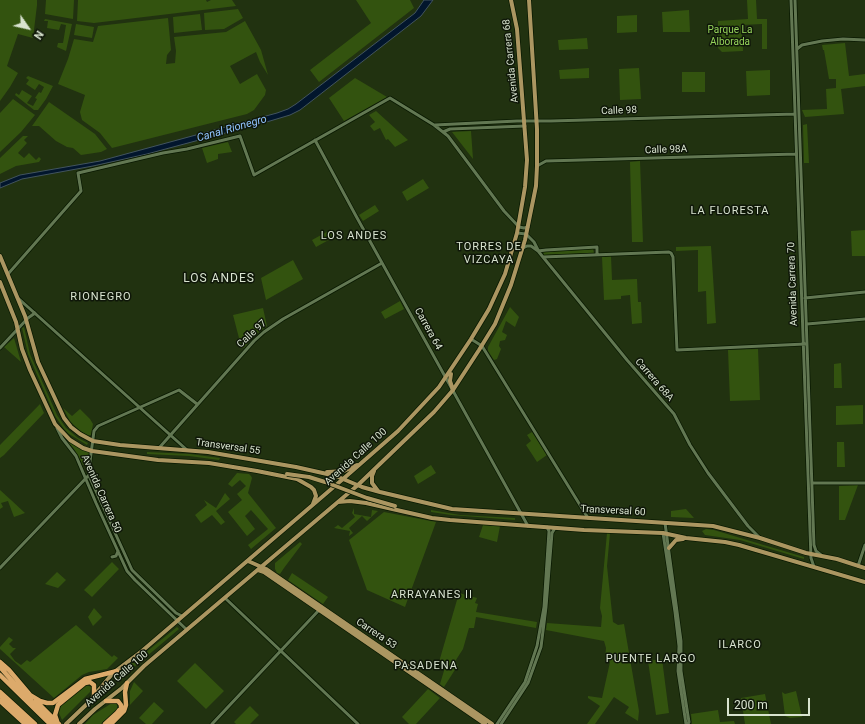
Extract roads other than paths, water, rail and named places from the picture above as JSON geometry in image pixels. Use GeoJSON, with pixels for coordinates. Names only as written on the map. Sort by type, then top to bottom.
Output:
{"type":"FeatureCollection","features":[{"type":"Feature","properties":{"kind":"highway"},"geometry":{"type":"LineString","coordinates":[[0,662],[57,723]]}},
{"type":"Feature","properties":{"kind":"highway"},"geometry":{"type":"LineString","coordinates":[[0,666],[21,691],[57,723]]}},
{"type":"Feature","properties":{"kind":"highway"},"geometry":{"type":"LineString","coordinates":[[30,695],[40,701],[53,703],[85,679],[116,671]]}},
{"type":"Feature","properties":{"kind":"highway"},"geometry":{"type":"LineString","coordinates":[[0,675],[50,724]]}},
{"type":"Feature","properties":{"kind":"highway"},"geometry":{"type":"LineString","coordinates":[[57,723],[54,715],[58,705],[85,683],[90,682],[94,685],[94,695]]}},
{"type":"Feature","properties":{"kind":"highway"},"geometry":{"type":"LineString","coordinates":[[111,724],[124,711],[126,705],[125,692],[127,683]]}},
{"type":"Feature","properties":{"kind":"highway"},"geometry":{"type":"LineString","coordinates":[[0,694],[30,724]]}},
{"type":"Feature","properties":{"kind":"highway"},"geometry":{"type":"LineString","coordinates":[[0,694],[36,724]]}},
{"type":"Feature","properties":{"kind":"highway"},"geometry":{"type":"LineString","coordinates":[[0,700],[24,723]]}},
{"type":"Feature","properties":{"kind":"highway"},"geometry":{"type":"LineString","coordinates":[[105,724],[117,714],[121,705],[118,701],[106,701]]}},
{"type":"Feature","properties":{"kind":"main road","name":"Avenida Carrera 68"},"geometry":{"type":"LineString","coordinates":[[511,0],[517,29],[524,121]]}},
{"type":"Feature","properties":{"kind":"main road","name":"Avenida Carrera 68"},"geometry":{"type":"LineString","coordinates":[[529,0],[537,121]]}},
{"type":"Feature","properties":{"kind":"main road","name":"Avenida Calle 100"},"geometry":{"type":"LineString","coordinates":[[66,724],[116,671],[366,460],[417,412],[446,378],[489,309],[508,265],[517,234],[527,172],[524,121]]}},
{"type":"Feature","properties":{"kind":"main road","name":"Avenida Calle 100"},"geometry":{"type":"LineString","coordinates":[[79,724],[127,683],[139,670],[358,485],[429,418],[453,390],[495,324],[506,300],[523,248],[534,198],[537,166],[537,121]]}},
{"type":"Feature","properties":{"kind":"main road","name":"Avenida Carrera 50"},"geometry":{"type":"LineString","coordinates":[[0,256],[27,320],[38,362],[64,418],[76,431],[93,441]]}},
{"type":"Feature","properties":{"kind":"main road","name":"Avenida Carrera 50"},"geometry":{"type":"LineString","coordinates":[[0,282],[12,309],[22,349],[55,424]]}},
{"type":"Feature","properties":{"kind":"main road"},"geometry":{"type":"LineString","coordinates":[[453,390],[450,381],[451,374],[465,352],[468,344]]}},
{"type":"Feature","properties":{"kind":"main road","name":"Transversal 55"},"geometry":{"type":"LineString","coordinates":[[55,424],[70,440],[83,448],[92,451],[158,460],[209,463],[298,479],[314,490],[316,496],[313,505]]}},
{"type":"Feature","properties":{"kind":"main road","name":"Transversal 55"},"geometry":{"type":"LineString","coordinates":[[93,441],[187,450],[255,459],[321,472],[358,485]]}},
{"type":"Feature","properties":{"kind":"main road"},"geometry":{"type":"LineString","coordinates":[[321,472],[344,471],[366,460]]}},
{"type":"Feature","properties":{"kind":"main road"},"geometry":{"type":"LineString","coordinates":[[376,468],[372,476],[372,483],[380,492]]}},
{"type":"Feature","properties":{"kind":"main road","name":"Transversal 60"},"geometry":{"type":"LineString","coordinates":[[279,475],[287,474],[309,477],[395,506],[411,513]]}},
{"type":"Feature","properties":{"kind":"main road","name":"Transversal 60"},"geometry":{"type":"LineString","coordinates":[[358,485],[380,492],[452,509],[707,525],[760,538],[811,554],[837,559],[865,568]]}},
{"type":"Feature","properties":{"kind":"main road","name":"Transversal 60"},"geometry":{"type":"LineString","coordinates":[[338,502],[366,502],[411,513],[450,520],[555,528],[665,533],[686,538],[732,543],[865,582]]}},
{"type":"Feature","properties":{"kind":"main road"},"geometry":{"type":"LineString","coordinates":[[669,548],[676,540],[686,538]]}},
{"type":"Feature","properties":{"kind":"main road","name":"Carrera 53"},"geometry":{"type":"LineString","coordinates":[[248,561],[492,724]]}},
{"type":"Feature","properties":{"kind":"main road","name":"Carrera 53"},"geometry":{"type":"LineString","coordinates":[[320,609],[485,724]]}},
{"type":"Feature","properties":{"kind":"street","name":"Avenida Carrera 70"},"geometry":{"type":"LineString","coordinates":[[791,0],[808,480],[815,548],[816,552],[822,556]]}},
{"type":"Feature","properties":{"kind":"street","name":"Avenida Carrera 70"},"geometry":{"type":"LineString","coordinates":[[794,0],[800,121],[812,482],[811,554],[814,567]]}},
{"type":"Feature","properties":{"kind":"street"},"geometry":{"type":"LineString","coordinates":[[797,49],[805,45],[843,38],[865,40]]}},
{"type":"Feature","properties":{"kind":"street"},"geometry":{"type":"LineString","coordinates":[[796,41],[805,45]]}},
{"type":"Feature","properties":{"kind":"street"},"geometry":{"type":"LineString","coordinates":[[8,274],[81,191],[78,173],[164,153],[193,148],[240,136],[254,174],[390,98],[443,132],[518,226],[523,228],[528,227]]}},
{"type":"Feature","properties":{"kind":"street","name":"Calle 98"},"geometry":{"type":"LineString","coordinates":[[434,125],[524,121],[795,114]]}},
{"type":"Feature","properties":{"kind":"street"},"geometry":{"type":"LineString","coordinates":[[795,114],[800,121]]}},
{"type":"Feature","properties":{"kind":"street"},"geometry":{"type":"LineString","coordinates":[[443,132],[450,129],[525,126]]}},
{"type":"Feature","properties":{"kind":"street","name":"Carrera 64"},"geometry":{"type":"LineString","coordinates":[[316,140],[382,263],[528,526]]}},
{"type":"Feature","properties":{"kind":"street","name":"Calle 98A"},"geometry":{"type":"LineString","coordinates":[[537,166],[546,161],[796,154]]}},
{"type":"Feature","properties":{"kind":"street"},"geometry":{"type":"LineString","coordinates":[[798,194],[799,201],[802,200]]}},
{"type":"Feature","properties":{"kind":"street"},"geometry":{"type":"LineString","coordinates":[[517,234],[526,234]]}},
{"type":"Feature","properties":{"kind":"street","name":"Carrera 68A"},"geometry":{"type":"LineString","coordinates":[[526,234],[534,242],[538,251],[627,360],[674,414],[700,461],[748,526],[760,538]]}},
{"type":"Feature","properties":{"kind":"street"},"geometry":{"type":"LineString","coordinates":[[523,248],[526,246],[531,246],[538,251],[597,247],[597,255]]}},
{"type":"Feature","properties":{"kind":"street"},"geometry":{"type":"LineString","coordinates":[[543,257],[669,252],[673,255],[677,350],[807,344]]}},
{"type":"Feature","properties":{"kind":"street","name":"Calle 97"},"geometry":{"type":"LineString","coordinates":[[159,448],[254,341],[272,326],[382,263]]}},
{"type":"Feature","properties":{"kind":"street"},"geometry":{"type":"LineString","coordinates":[[805,298],[865,292]]}},
{"type":"Feature","properties":{"kind":"street"},"geometry":{"type":"LineString","coordinates":[[19,299],[171,434],[187,450]]}},
{"type":"Feature","properties":{"kind":"street"},"geometry":{"type":"LineString","coordinates":[[0,348],[35,313]]}},
{"type":"Feature","properties":{"kind":"street"},"geometry":{"type":"LineString","coordinates":[[807,324],[865,319]]}},
{"type":"Feature","properties":{"kind":"street"},"geometry":{"type":"LineString","coordinates":[[471,339],[482,346],[588,518]]}},
{"type":"Feature","properties":{"kind":"street"},"geometry":{"type":"LineString","coordinates":[[140,407],[179,390],[197,404]]}},
{"type":"Feature","properties":{"kind":"street","name":"Avenida Carrera 50"},"geometry":{"type":"LineString","coordinates":[[140,407],[106,422],[95,429],[89,475],[132,570],[176,613],[182,616]]}},
{"type":"Feature","properties":{"kind":"street","name":"Avenida Carrera 50"},"geometry":{"type":"LineString","coordinates":[[55,424],[62,438],[74,452],[118,552],[131,576],[187,630]]}},
{"type":"Feature","properties":{"kind":"street"},"geometry":{"type":"LineString","coordinates":[[80,464],[85,466],[90,463]]}},
{"type":"Feature","properties":{"kind":"street"},"geometry":{"type":"LineString","coordinates":[[0,569],[86,480],[89,475]]}},
{"type":"Feature","properties":{"kind":"street"},"geometry":{"type":"LineString","coordinates":[[808,480],[812,482],[865,483]]}},
{"type":"Feature","properties":{"kind":"street"},"geometry":{"type":"LineString","coordinates":[[665,523],[679,646],[680,671],[687,723]]}},
{"type":"Feature","properties":{"kind":"street"},"geometry":{"type":"LineString","coordinates":[[745,534],[748,531],[748,526]]}},
{"type":"Feature","properties":{"kind":"street"},"geometry":{"type":"LineString","coordinates":[[497,724],[524,682],[537,646],[544,607],[549,531],[547,527]]}},
{"type":"Feature","properties":{"kind":"street"},"geometry":{"type":"LineString","coordinates":[[501,724],[528,683],[540,647],[546,607],[552,533],[555,528]]}},
{"type":"Feature","properties":{"kind":"street"},"geometry":{"type":"LineString","coordinates":[[665,533],[669,548],[682,641],[680,671]]}},
{"type":"Feature","properties":{"kind":"street"},"geometry":{"type":"LineString","coordinates":[[858,566],[865,544]]}},
{"type":"Feature","properties":{"kind":"street"},"geometry":{"type":"LineString","coordinates":[[112,557],[116,556],[118,552]]}},
{"type":"Feature","properties":{"kind":"street"},"geometry":{"type":"LineString","coordinates":[[225,598],[358,724]]}},
{"type":"Feature","properties":{"kind":"street"},"geometry":{"type":"LineString","coordinates":[[212,724],[320,609]]}},
{"type":"Feature","properties":{"kind":"water","name":"Canal Rionegro"},"geometry":{"type":"Polygon","coordinates":[[[424,0],[433,0],[421,16],[300,110],[290,115],[147,154],[22,179],[0,188],[0,183],[20,175],[100,161],[288,109],[415,13],[424,0]]]}},
{"type":"Feature","properties":{"kind":"district","name":"LA FLORESTA"},"geometry":{"type":"Point","coordinates":[730,211]}},
{"type":"Feature","properties":{"kind":"district","name":"LOS ANDES"},"geometry":{"type":"Point","coordinates":[354,236]}},
{"type":"Feature","properties":{"kind":"district","name":"TORRES DE VIZCAYA"},"geometry":{"type":"Point","coordinates":[489,253]}},
{"type":"Feature","properties":{"kind":"district","name":"LOS ANDES"},"geometry":{"type":"Point","coordinates":[219,279]}},
{"type":"Feature","properties":{"kind":"district","name":"RIONEGRO"},"geometry":{"type":"Point","coordinates":[101,297]}},
{"type":"Feature","properties":{"kind":"district","name":"ARRAYANES II"},"geometry":{"type":"Point","coordinates":[432,595]}},
{"type":"Feature","properties":{"kind":"district","name":"ILARCO"},"geometry":{"type":"Point","coordinates":[740,645]}},
{"type":"Feature","properties":{"kind":"district","name":"PUENTE LARGO"},"geometry":{"type":"Point","coordinates":[651,659]}},
{"type":"Feature","properties":{"kind":"district","name":"PASADENA"},"geometry":{"type":"Point","coordinates":[426,666]}},
{"type":"Feature","properties":{"kind":"park label","name":"Parque La Alborada"},"geometry":{"type":"Point","coordinates":[730,36]}}]}
